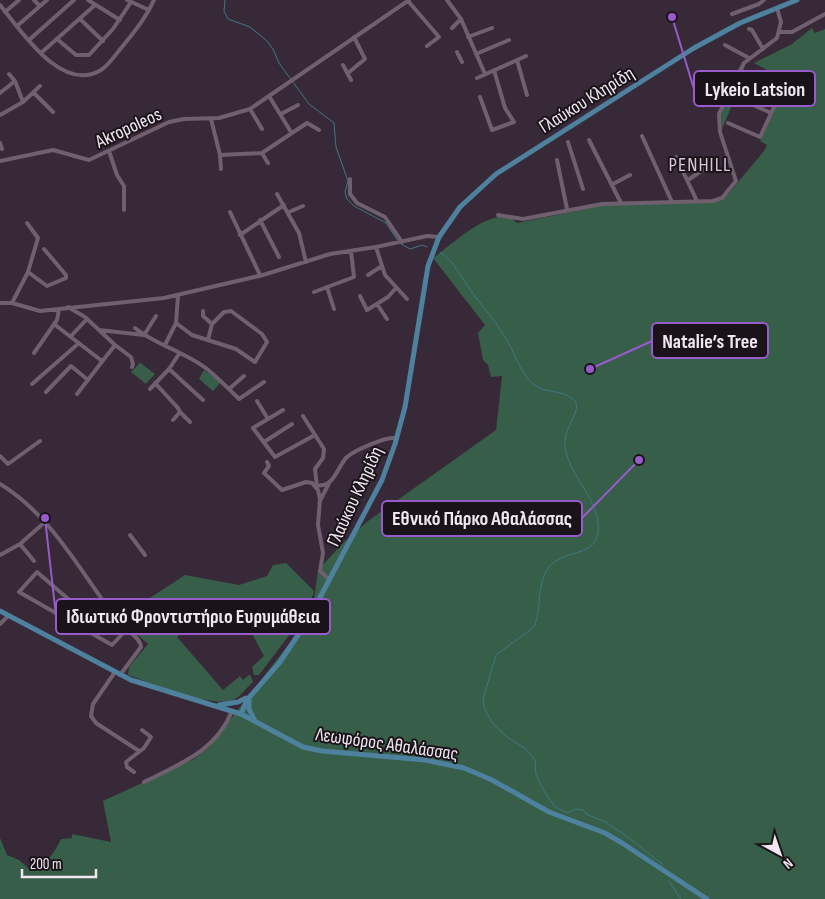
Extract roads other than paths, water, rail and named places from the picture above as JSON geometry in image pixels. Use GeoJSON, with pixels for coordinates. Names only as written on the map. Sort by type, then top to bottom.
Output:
{"type":"FeatureCollection","features":[{"type":"Feature","properties":{"kind":"main road","name":"Γλαύκου Κληρίδη"},"geometry":{"type":"LineString","coordinates":[[237,712],[285,655],[308,620],[380,485],[397,438],[405,406],[426,278],[440,237],[474,193],[496,174],[718,34],[798,0]]}},
{"type":"Feature","properties":{"kind":"main road","name":"Γλαύκου Κληρίδη"},"geometry":{"type":"LineString","coordinates":[[777,9],[804,0]]}},
{"type":"Feature","properties":{"kind":"main road","name":"Λεωφόρος Αθαλάσσας"},"geometry":{"type":"LineString","coordinates":[[0,612],[118,673],[161,691],[237,712],[303,747],[322,751],[425,760],[464,768],[492,780],[549,812],[622,842],[706,899]]}},
{"type":"Feature","properties":{"kind":"main road"},"geometry":{"type":"LineString","coordinates":[[216,706],[238,702],[248,697],[249,710],[260,723]]}},
{"type":"Feature","properties":{"kind":"street"},"geometry":{"type":"LineString","coordinates":[[5,12],[19,0]]}},
{"type":"Feature","properties":{"kind":"street"},"geometry":{"type":"LineString","coordinates":[[34,0],[40,6]]}},
{"type":"Feature","properties":{"kind":"street"},"geometry":{"type":"LineString","coordinates":[[17,26],[47,0]]}},
{"type":"Feature","properties":{"kind":"street"},"geometry":{"type":"LineString","coordinates":[[29,40],[74,0]]}},
{"type":"Feature","properties":{"kind":"street"},"geometry":{"type":"LineString","coordinates":[[88,0],[120,20]]}},
{"type":"Feature","properties":{"kind":"street"},"geometry":{"type":"LineString","coordinates":[[0,5],[41,52],[64,72],[80,76],[96,73],[109,63],[149,10],[154,0]]}},
{"type":"Feature","properties":{"kind":"street"},"geometry":{"type":"LineString","coordinates":[[409,0],[438,37],[427,46]]}},
{"type":"Feature","properties":{"kind":"street","name":"Akropoleos"},"geometry":{"type":"LineString","coordinates":[[0,161],[53,150],[86,160],[169,122],[184,119],[211,119],[250,109],[409,0]]}},
{"type":"Feature","properties":{"kind":"street"},"geometry":{"type":"LineString","coordinates":[[447,0],[461,19],[485,74]]}},
{"type":"Feature","properties":{"kind":"street"},"geometry":{"type":"LineString","coordinates":[[732,14],[759,4],[764,0]]}},
{"type":"Feature","properties":{"kind":"street"},"geometry":{"type":"LineString","coordinates":[[57,39],[73,53],[83,56],[92,53],[103,41],[120,20],[129,1],[149,10]]}},
{"type":"Feature","properties":{"kind":"street"},"geometry":{"type":"LineString","coordinates":[[41,52],[95,5]]}},
{"type":"Feature","properties":{"kind":"street"},"geometry":{"type":"LineString","coordinates":[[498,215],[523,219],[567,209],[621,203],[718,200],[735,185],[735,177],[720,132],[718,119],[740,70],[749,58],[774,42],[780,32],[777,9]]}},
{"type":"Feature","properties":{"kind":"street"},"geometry":{"type":"LineString","coordinates":[[780,32],[792,32],[825,14]]}},
{"type":"Feature","properties":{"kind":"street"},"geometry":{"type":"LineString","coordinates":[[80,19],[103,41]]}},
{"type":"Feature","properties":{"kind":"street"},"geometry":{"type":"LineString","coordinates":[[452,28],[461,19]]}},
{"type":"Feature","properties":{"kind":"street"},"geometry":{"type":"LineString","coordinates":[[468,36],[492,28]]}},
{"type":"Feature","properties":{"kind":"street"},"geometry":{"type":"LineString","coordinates":[[749,29],[752,30],[763,50]]}},
{"type":"Feature","properties":{"kind":"street"},"geometry":{"type":"LineString","coordinates":[[348,73],[365,59],[354,38]]}},
{"type":"Feature","properties":{"kind":"street"},"geometry":{"type":"LineString","coordinates":[[476,54],[509,40]]}},
{"type":"Feature","properties":{"kind":"street"},"geometry":{"type":"LineString","coordinates":[[725,45],[749,58]]}},
{"type":"Feature","properties":{"kind":"street"},"geometry":{"type":"LineString","coordinates":[[457,52],[462,62]]}},
{"type":"Feature","properties":{"kind":"street"},"geometry":{"type":"LineString","coordinates":[[477,78],[526,56]]}},
{"type":"Feature","properties":{"kind":"street"},"geometry":{"type":"LineString","coordinates":[[517,60],[527,95]]}},
{"type":"Feature","properties":{"kind":"street"},"geometry":{"type":"LineString","coordinates":[[343,65],[351,80]]}},
{"type":"Feature","properties":{"kind":"street"},"geometry":{"type":"LineString","coordinates":[[480,96],[492,130],[514,122],[505,108],[494,70]]}},
{"type":"Feature","properties":{"kind":"street"},"geometry":{"type":"LineString","coordinates":[[728,123],[760,137],[780,91],[740,70]]}},
{"type":"Feature","properties":{"kind":"street"},"geometry":{"type":"LineString","coordinates":[[9,74],[15,82],[23,102]]}},
{"type":"Feature","properties":{"kind":"street"},"geometry":{"type":"LineString","coordinates":[[0,93],[15,82]]}},
{"type":"Feature","properties":{"kind":"street"},"geometry":{"type":"LineString","coordinates":[[0,115],[23,102],[40,86]]}},
{"type":"Feature","properties":{"kind":"street"},"geometry":{"type":"LineString","coordinates":[[34,92],[53,112]]}},
{"type":"Feature","properties":{"kind":"street"},"geometry":{"type":"LineString","coordinates":[[269,96],[292,132]]}},
{"type":"Feature","properties":{"kind":"street"},"geometry":{"type":"LineString","coordinates":[[738,98],[770,113]]}},
{"type":"Feature","properties":{"kind":"street"},"geometry":{"type":"LineString","coordinates":[[281,114],[298,105]]}},
{"type":"Feature","properties":{"kind":"street"},"geometry":{"type":"LineString","coordinates":[[250,109],[262,129]]}},
{"type":"Feature","properties":{"kind":"street"},"geometry":{"type":"LineString","coordinates":[[211,119],[220,155],[221,169]]}},
{"type":"Feature","properties":{"kind":"street"},"geometry":{"type":"LineString","coordinates":[[220,155],[262,153],[307,123],[319,130]]}},
{"type":"Feature","properties":{"kind":"street"},"geometry":{"type":"LineString","coordinates":[[642,136],[672,202]]}},
{"type":"Feature","properties":{"kind":"street"},"geometry":{"type":"LineString","coordinates":[[589,140],[621,203]]}},
{"type":"Feature","properties":{"kind":"street"},"geometry":{"type":"LineString","coordinates":[[568,142],[583,189]]}},
{"type":"Feature","properties":{"kind":"street"},"geometry":{"type":"LineString","coordinates":[[0,143],[2,149]]}},
{"type":"Feature","properties":{"kind":"street"},"geometry":{"type":"LineString","coordinates":[[109,151],[117,175],[124,186],[124,210]]}},
{"type":"Feature","properties":{"kind":"street"},"geometry":{"type":"LineString","coordinates":[[262,153],[268,163]]}},
{"type":"Feature","properties":{"kind":"street"},"geometry":{"type":"LineString","coordinates":[[676,158],[697,201]]}},
{"type":"Feature","properties":{"kind":"street"},"geometry":{"type":"LineString","coordinates":[[557,160],[567,209]]}},
{"type":"Feature","properties":{"kind":"street"},"geometry":{"type":"LineString","coordinates":[[688,180],[710,165]]}},
{"type":"Feature","properties":{"kind":"street"},"geometry":{"type":"LineString","coordinates":[[612,184],[630,175]]}},
{"type":"Feature","properties":{"kind":"street"},"geometry":{"type":"LineString","coordinates":[[350,178],[350,194],[357,203],[384,217],[400,242]]}},
{"type":"Feature","properties":{"kind":"street"},"geometry":{"type":"LineString","coordinates":[[277,194],[289,212],[299,233],[306,262]]}},
{"type":"Feature","properties":{"kind":"street"},"geometry":{"type":"LineString","coordinates":[[240,235],[284,205]]}},
{"type":"Feature","properties":{"kind":"street"},"geometry":{"type":"LineString","coordinates":[[289,212],[303,206]]}},
{"type":"Feature","properties":{"kind":"street"},"geometry":{"type":"LineString","coordinates":[[230,212],[260,275]]}},
{"type":"Feature","properties":{"kind":"street"},"geometry":{"type":"LineString","coordinates":[[260,220],[279,257]]}},
{"type":"Feature","properties":{"kind":"street"},"geometry":{"type":"LineString","coordinates":[[12,303],[28,272],[38,238],[27,223]]}},
{"type":"Feature","properties":{"kind":"street"},"geometry":{"type":"LineString","coordinates":[[0,303],[12,303],[40,311],[178,296],[260,275],[330,254],[376,248],[427,236],[440,237]]}},
{"type":"Feature","properties":{"kind":"street"},"geometry":{"type":"LineString","coordinates":[[376,248],[385,275],[407,299]]}},
{"type":"Feature","properties":{"kind":"street"},"geometry":{"type":"LineString","coordinates":[[28,272],[47,286],[66,278],[66,275],[44,249]]}},
{"type":"Feature","properties":{"kind":"street"},"geometry":{"type":"LineString","coordinates":[[314,292],[354,277],[351,251]]}},
{"type":"Feature","properties":{"kind":"street"},"geometry":{"type":"LineString","coordinates":[[368,276],[382,266]]}},
{"type":"Feature","properties":{"kind":"street"},"geometry":{"type":"LineString","coordinates":[[327,287],[334,309]]}},
{"type":"Feature","properties":{"kind":"street"},"geometry":{"type":"LineString","coordinates":[[360,296],[366,310],[377,304],[396,288]]}},
{"type":"Feature","properties":{"kind":"street"},"geometry":{"type":"LineString","coordinates":[[165,345],[176,323],[178,296]]}},
{"type":"Feature","properties":{"kind":"street"},"geometry":{"type":"LineString","coordinates":[[377,304],[387,319]]}},
{"type":"Feature","properties":{"kind":"street"},"geometry":{"type":"LineString","coordinates":[[68,307],[88,319],[98,330],[131,357],[134,364],[132,367]]}},
{"type":"Feature","properties":{"kind":"street"},"geometry":{"type":"LineString","coordinates":[[34,353],[60,315],[59,309]]}},
{"type":"Feature","properties":{"kind":"street"},"geometry":{"type":"LineString","coordinates":[[203,311],[203,316],[212,324]]}},
{"type":"Feature","properties":{"kind":"street"},"geometry":{"type":"LineString","coordinates":[[176,323],[192,336],[236,349],[255,362],[267,342],[262,334],[231,311],[224,312],[212,324],[208,340]]}},
{"type":"Feature","properties":{"kind":"street"},"geometry":{"type":"LineString","coordinates":[[144,335],[156,316]]}},
{"type":"Feature","properties":{"kind":"street"},"geometry":{"type":"LineString","coordinates":[[71,336],[88,319]]}},
{"type":"Feature","properties":{"kind":"street"},"geometry":{"type":"LineString","coordinates":[[54,324],[102,361]]}},
{"type":"Feature","properties":{"kind":"street"},"geometry":{"type":"LineString","coordinates":[[135,328],[144,335],[207,369],[239,398],[264,382]]}},
{"type":"Feature","properties":{"kind":"street"},"geometry":{"type":"LineString","coordinates":[[98,330],[144,335]]}},
{"type":"Feature","properties":{"kind":"street"},"geometry":{"type":"LineString","coordinates":[[32,384],[79,343]]}},
{"type":"Feature","properties":{"kind":"street"},"geometry":{"type":"LineString","coordinates":[[77,394],[115,345]]}},
{"type":"Feature","properties":{"kind":"street"},"geometry":{"type":"LineString","coordinates":[[150,389],[169,369],[179,354]]}},
{"type":"Feature","properties":{"kind":"street"},"geometry":{"type":"LineString","coordinates":[[46,392],[72,366],[88,380]]}},
{"type":"Feature","properties":{"kind":"street"},"geometry":{"type":"LineString","coordinates":[[169,369],[203,400]]}},
{"type":"Feature","properties":{"kind":"street"},"geometry":{"type":"LineString","coordinates":[[229,389],[244,376]]}},
{"type":"Feature","properties":{"kind":"street"},"geometry":{"type":"LineString","coordinates":[[155,383],[190,422]]}},
{"type":"Feature","properties":{"kind":"street"},"geometry":{"type":"LineString","coordinates":[[257,401],[268,419]]}},
{"type":"Feature","properties":{"kind":"street"},"geometry":{"type":"LineString","coordinates":[[283,410],[253,428],[275,457],[315,434]]}},
{"type":"Feature","properties":{"kind":"street"},"geometry":{"type":"LineString","coordinates":[[173,420],[180,412]]}},
{"type":"Feature","properties":{"kind":"street"},"geometry":{"type":"LineString","coordinates":[[303,416],[325,453],[315,469],[316,486],[320,502],[318,526],[323,553],[320,571],[330,580]]}},
{"type":"Feature","properties":{"kind":"street"},"geometry":{"type":"LineString","coordinates":[[264,442],[292,424]]}},
{"type":"Feature","properties":{"kind":"street"},"geometry":{"type":"LineString","coordinates":[[320,502],[329,483],[349,455],[387,437],[397,438]]}},
{"type":"Feature","properties":{"kind":"street"},"geometry":{"type":"LineString","coordinates":[[0,456],[8,464],[40,441]]}},
{"type":"Feature","properties":{"kind":"street"},"geometry":{"type":"LineString","coordinates":[[266,462],[269,466],[264,473],[282,490],[306,482],[316,486],[329,483]]}},
{"type":"Feature","properties":{"kind":"street"},"geometry":{"type":"LineString","coordinates":[[0,484],[25,502],[45,522],[126,630],[141,644],[93,704],[91,716],[96,724],[140,751]]}},
{"type":"Feature","properties":{"kind":"street"},"geometry":{"type":"LineString","coordinates":[[0,555],[20,544],[45,522]]}},
{"type":"Feature","properties":{"kind":"street"},"geometry":{"type":"LineString","coordinates":[[130,535],[145,555]]}},
{"type":"Feature","properties":{"kind":"street"},"geometry":{"type":"LineString","coordinates":[[20,544],[34,561]]}},
{"type":"Feature","properties":{"kind":"street"},"geometry":{"type":"LineString","coordinates":[[89,617],[38,572],[19,592],[112,645],[126,630]]}},
{"type":"Feature","properties":{"kind":"street"},"geometry":{"type":"LineString","coordinates":[[81,627],[105,601]]}},
{"type":"Feature","properties":{"kind":"street"},"geometry":{"type":"LineString","coordinates":[[0,624],[8,616]]}},
{"type":"Feature","properties":{"kind":"street"},"geometry":{"type":"LineString","coordinates":[[144,782],[178,767],[201,753],[237,712]]}},
{"type":"Feature","properties":{"kind":"street"},"geometry":{"type":"LineString","coordinates":[[134,772],[127,767],[126,762],[140,751],[151,736],[142,730]]}},
{"type":"Feature","properties":{"kind":"waterway"},"geometry":{"type":"LineString","coordinates":[[225,0],[224,11],[228,19],[250,27],[266,40],[273,49],[279,63],[309,104],[334,123],[336,147],[348,181],[345,192],[347,199],[354,206],[386,223],[398,241]]}},
{"type":"Feature","properties":{"kind":"waterway"},"geometry":{"type":"LineString","coordinates":[[401,244],[410,249],[422,245],[427,247]]}},
{"type":"Feature","properties":{"kind":"waterway"},"geometry":{"type":"LineString","coordinates":[[440,252],[453,264],[497,325],[529,380],[540,388],[565,394],[576,402],[576,412],[566,435],[565,448],[571,466],[590,499],[597,517],[598,531],[596,540],[590,547],[555,561],[548,568],[540,589],[538,613],[534,627],[496,655],[483,699],[485,710],[493,724],[508,738],[525,748],[535,760],[536,775],[555,807],[568,813],[575,809],[583,810],[588,815],[604,821],[663,865]]}},
{"type":"Feature","properties":{"kind":"waterway"},"geometry":{"type":"LineString","coordinates":[[669,881],[681,899]]}},
{"type":"Feature","properties":{"kind":"place","name":"Lykeio Latsion"},"geometry":{"type":"Point","coordinates":[672,17]}},
{"type":"Feature","properties":{"kind":"place","name":"Natalie’s Tree"},"geometry":{"type":"Point","coordinates":[590,369]}},
{"type":"Feature","properties":{"kind":"place","name":"Εθνικό Πάρκο Αθαλάσσας"},"geometry":{"type":"Point","coordinates":[639,460]}},
{"type":"Feature","properties":{"kind":"place","name":"Ιδιωτικό Φροντιστήριο Ευρυμάθεια"},"geometry":{"type":"Point","coordinates":[45,518]}},
{"type":"Feature","properties":{"kind":"district","name":"PENHILL"},"geometry":{"type":"Point","coordinates":[700,164]}}]}
